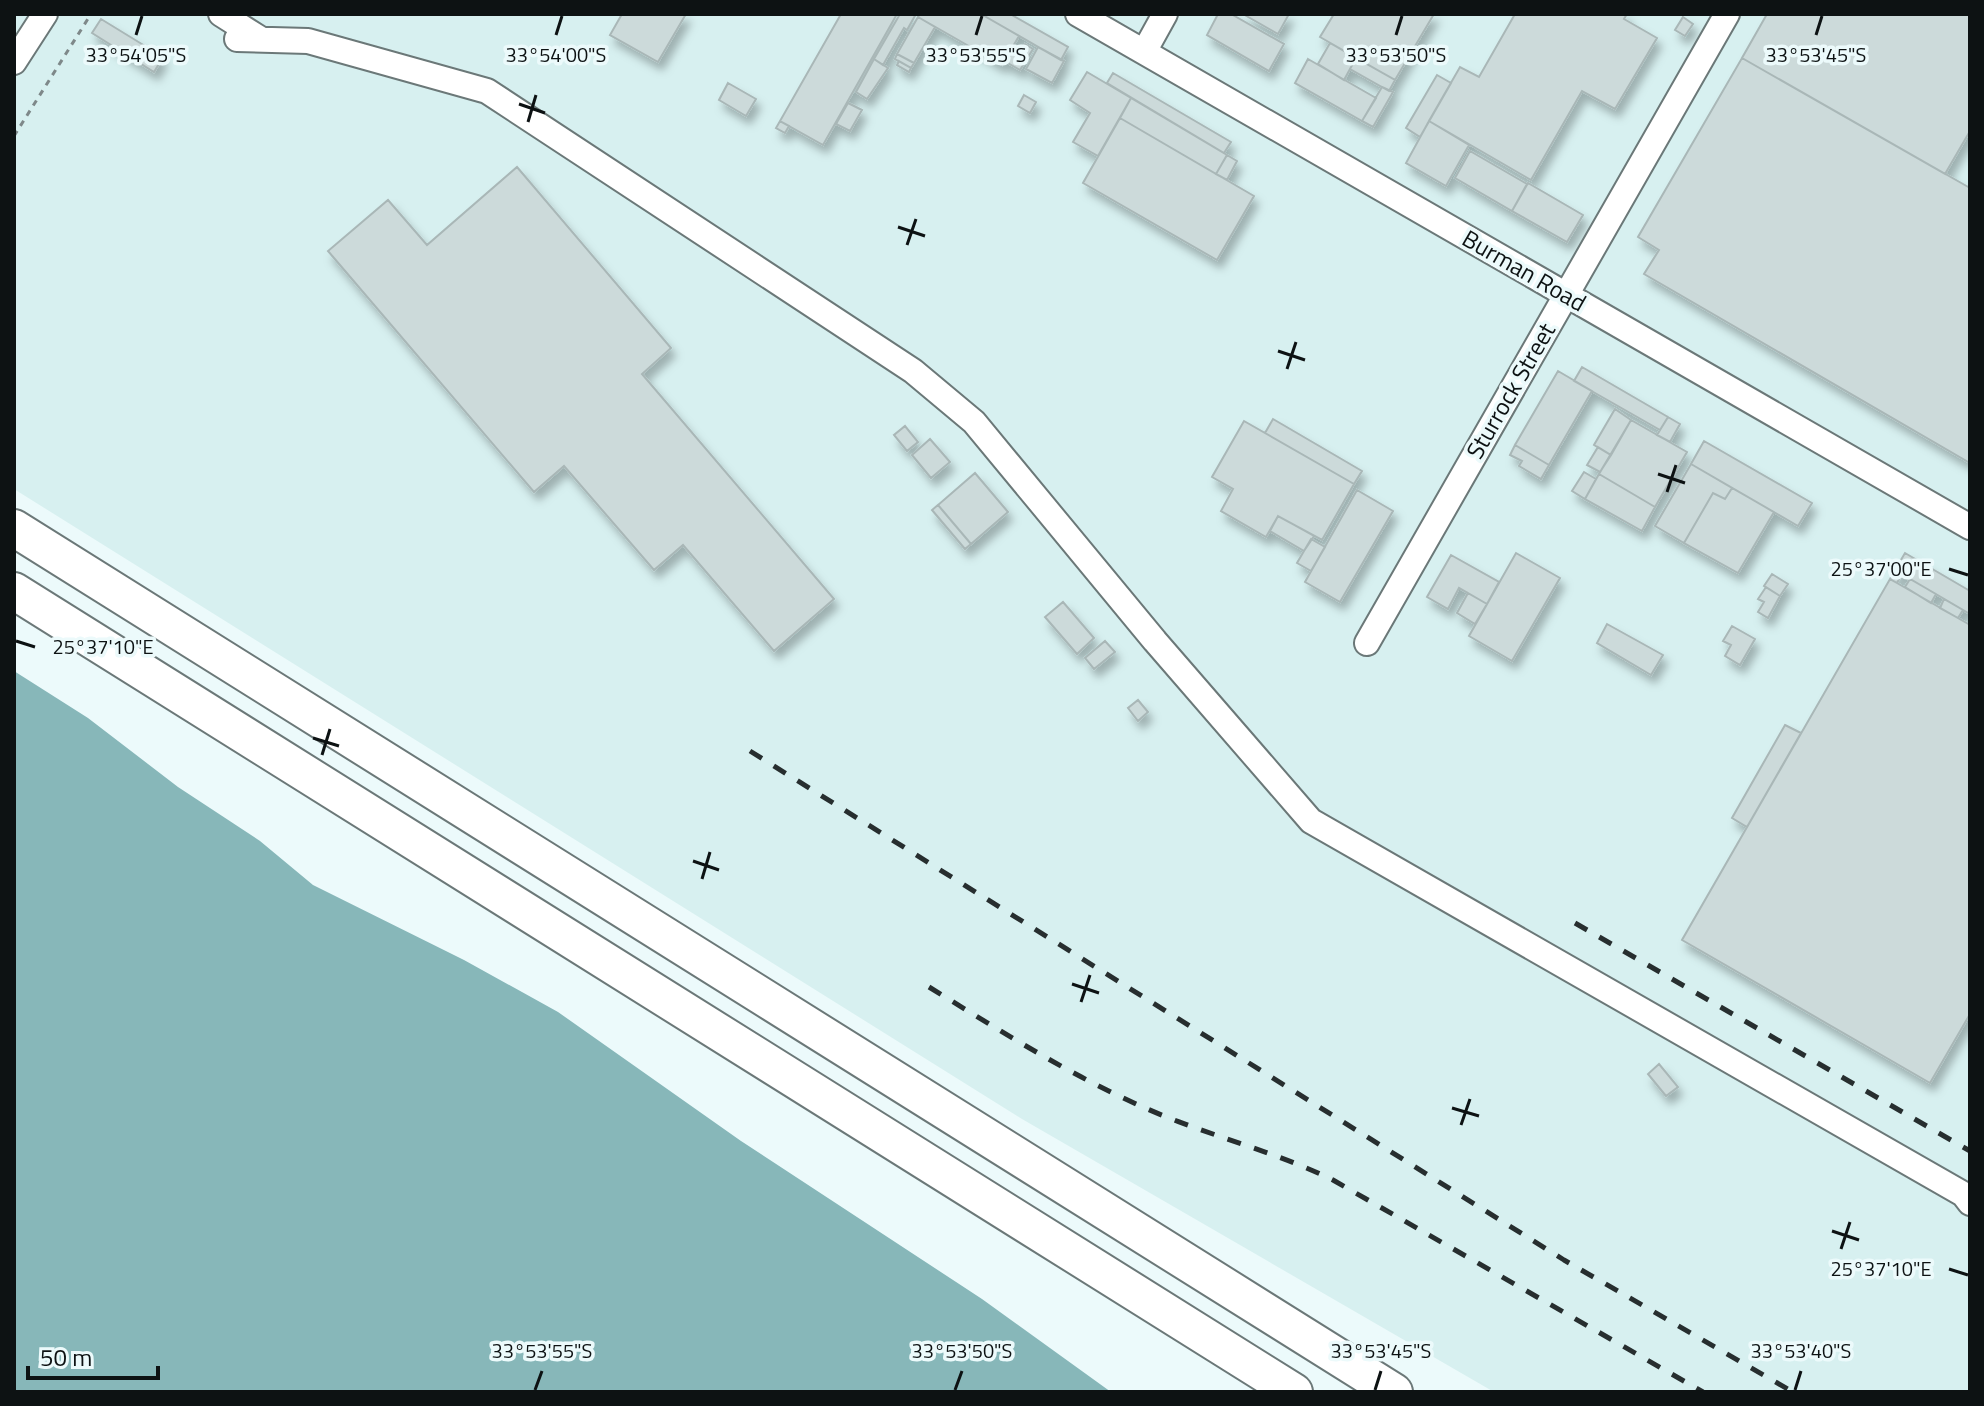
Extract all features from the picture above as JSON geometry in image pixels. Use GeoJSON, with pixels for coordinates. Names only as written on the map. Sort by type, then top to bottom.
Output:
{"type":"FeatureCollection","features":[{"type":"Feature","properties":{"kind":"highway"},"geometry":{"type":"LineString","coordinates":[[14,528],[1394,1392]]}},
{"type":"Feature","properties":{"kind":"highway"},"geometry":{"type":"LineString","coordinates":[[14,591],[1294,1392]]}},
{"type":"Feature","properties":{"kind":"street"},"geometry":{"type":"LineString","coordinates":[[14,62],[45,14]]}},
{"type":"Feature","properties":{"kind":"street"},"geometry":{"type":"LineString","coordinates":[[221,14],[261,39]]}},
{"type":"Feature","properties":{"kind":"street","name":"Burman Road"},"geometry":{"type":"LineString","coordinates":[[1078,14],[1970,527]]}},
{"type":"Feature","properties":{"kind":"street"},"geometry":{"type":"LineString","coordinates":[[1144,52],[1165,14]]}},
{"type":"Feature","properties":{"kind":"street","name":"Sturrock Street"},"geometry":{"type":"LineString","coordinates":[[1367,643],[1727,14]]}},
{"type":"Feature","properties":{"kind":"street"},"geometry":{"type":"LineString","coordinates":[[237,39],[308,41],[487,91],[913,371],[974,422],[1155,641],[1311,821],[1968,1198]]}},
{"type":"Feature","properties":{"kind":"path"},"geometry":{"type":"LineString","coordinates":[[14,136],[91,14]]}},
{"type":"Feature","properties":{"kind":"shaded area"},"geometry":{"type":"Polygon","coordinates":[[[14,14],[1970,14],[1970,1392],[1494,1392],[1022,1119],[14,489],[14,14]]]}},
{"type":"Feature","properties":{"kind":"water"},"geometry":{"type":"Polygon","coordinates":[[[14,671],[88,718],[178,787],[260,841],[313,885],[464,960],[558,1012],[741,1141],[982,1299],[1111,1392],[14,1392],[14,671]]]}},
{"type":"Feature","properties":{"kind":"building"},"geometry":{"type":"Polygon","coordinates":[[[622,14],[686,14],[658,62],[610,35],[622,14]]]}},
{"type":"Feature","properties":{"kind":"building"},"geometry":{"type":"Polygon","coordinates":[[[841,14],[897,14],[823,145],[780,121],[841,14]]]}},
{"type":"Feature","properties":{"kind":"building"},"geometry":{"type":"Polygon","coordinates":[[[900,14],[916,14],[907,30],[904,28],[883,65],[874,59],[900,14]]]}},
{"type":"Feature","properties":{"kind":"building"},"geometry":{"type":"Polygon","coordinates":[[[920,14],[981,14],[1019,36],[1002,65],[918,17],[920,14]]]}},
{"type":"Feature","properties":{"kind":"building"},"geometry":{"type":"Polygon","coordinates":[[[981,14],[1010,14],[1068,47],[1061,60],[981,14]]]}},
{"type":"Feature","properties":{"kind":"building"},"geometry":{"type":"Polygon","coordinates":[[[1218,14],[1231,14],[1284,44],[1269,71],[1207,35],[1218,14]]]}},
{"type":"Feature","properties":{"kind":"building"},"geometry":{"type":"Polygon","coordinates":[[[1243,14],[1289,14],[1278,34],[1243,14]]]}},
{"type":"Feature","properties":{"kind":"building"},"geometry":{"type":"Polygon","coordinates":[[[1334,14],[1434,14],[1395,80],[1320,37],[1334,14]]]}},
{"type":"Feature","properties":{"kind":"building"},"geometry":{"type":"Polygon","coordinates":[[[1515,14],[1627,14],[1624,19],[1657,38],[1615,109],[1582,91],[1531,180],[1429,121],[1460,67],[1479,77],[1515,14]]]}},
{"type":"Feature","properties":{"kind":"building"},"geometry":{"type":"Polygon","coordinates":[[[1767,14],[1970,14],[1970,131],[1945,174],[1742,58],[1767,14]]]}},
{"type":"Feature","properties":{"kind":"building"},"geometry":{"type":"Polygon","coordinates":[[[918,17],[935,27],[914,63],[897,54],[918,17]]]}},
{"type":"Feature","properties":{"kind":"building"},"geometry":{"type":"Polygon","coordinates":[[[1683,17],[1693,24],[1685,36],[1675,30],[1683,17]]]}},
{"type":"Feature","properties":{"kind":"building"},"geometry":{"type":"Polygon","coordinates":[[[101,19],[163,57],[154,72],[92,33],[101,19]]]}},
{"type":"Feature","properties":{"kind":"building"},"geometry":{"type":"Polygon","coordinates":[[[1330,43],[1356,58],[1344,80],[1318,64],[1330,43]]]}},
{"type":"Feature","properties":{"kind":"building"},"geometry":{"type":"Polygon","coordinates":[[[1025,44],[1033,49],[1020,70],[1006,62],[1016,46],[1021,50],[1025,44]]]}},
{"type":"Feature","properties":{"kind":"building"},"geometry":{"type":"Polygon","coordinates":[[[1038,47],[1064,61],[1052,83],[1026,69],[1038,47]]]}},
{"type":"Feature","properties":{"kind":"building"},"geometry":{"type":"Polygon","coordinates":[[[897,54],[914,63],[911,68],[895,59],[897,54]]]}},
{"type":"Feature","properties":{"kind":"building"},"geometry":{"type":"Polygon","coordinates":[[[1356,58],[1395,80],[1389,91],[1350,69],[1356,58]]]}},
{"type":"Feature","properties":{"kind":"building"},"geometry":{"type":"Polygon","coordinates":[[[1742,58],[1970,188],[1970,463],[1644,274],[1659,250],[1638,237],[1742,58]]]}},
{"type":"Feature","properties":{"kind":"building"},"geometry":{"type":"Polygon","coordinates":[[[874,59],[888,68],[867,99],[856,92],[874,59]]]}},
{"type":"Feature","properties":{"kind":"building"},"geometry":{"type":"Polygon","coordinates":[[[1308,59],[1376,98],[1362,121],[1295,83],[1308,59]]]}},
{"type":"Feature","properties":{"kind":"building"},"geometry":{"type":"Polygon","coordinates":[[[899,61],[911,68],[909,72],[897,65],[899,61]]]}},
{"type":"Feature","properties":{"kind":"building"},"geometry":{"type":"Polygon","coordinates":[[[1087,72],[1131,98],[1098,156],[1073,142],[1090,113],[1070,100],[1087,72]]]}},
{"type":"Feature","properties":{"kind":"building"},"geometry":{"type":"Polygon","coordinates":[[[1113,73],[1231,142],[1224,153],[1107,83],[1113,73]]]}},
{"type":"Feature","properties":{"kind":"building"},"geometry":{"type":"Polygon","coordinates":[[[1437,75],[1451,83],[1420,137],[1406,128],[1437,75]]]}},
{"type":"Feature","properties":{"kind":"building"},"geometry":{"type":"Polygon","coordinates":[[[728,83],[756,99],[746,116],[719,100],[728,83]]]}},
{"type":"Feature","properties":{"kind":"building"},"geometry":{"type":"Polygon","coordinates":[[[1382,87],[1393,92],[1373,127],[1362,121],[1382,87]]]}},
{"type":"Feature","properties":{"kind":"building"},"geometry":{"type":"Polygon","coordinates":[[[1024,95],[1036,102],[1030,113],[1018,106],[1024,95]]]}},
{"type":"Feature","properties":{"kind":"building"},"geometry":{"type":"Polygon","coordinates":[[[1131,98],[1227,155],[1216,174],[1120,118],[1131,98]]]}},
{"type":"Feature","properties":{"kind":"building"},"geometry":{"type":"Polygon","coordinates":[[[848,103],[862,110],[850,131],[836,124],[848,103]]]}},
{"type":"Feature","properties":{"kind":"building"},"geometry":{"type":"Polygon","coordinates":[[[1120,118],[1254,196],[1217,260],[1083,183],[1120,118]]]}},
{"type":"Feature","properties":{"kind":"building"},"geometry":{"type":"Polygon","coordinates":[[[780,121],[789,126],[785,133],[776,128],[780,121]]]}},
{"type":"Feature","properties":{"kind":"building"},"geometry":{"type":"Polygon","coordinates":[[[1429,121],[1469,145],[1446,186],[1406,163],[1429,121]]]}},
{"type":"Feature","properties":{"kind":"building"},"geometry":{"type":"Polygon","coordinates":[[[1470,151],[1527,184],[1512,211],[1455,178],[1470,151]]]}},
{"type":"Feature","properties":{"kind":"building"},"geometry":{"type":"Polygon","coordinates":[[[1227,155],[1237,161],[1227,180],[1216,174],[1227,155]]]}},
{"type":"Feature","properties":{"kind":"building"},"geometry":{"type":"Polygon","coordinates":[[[517,167],[671,348],[642,374],[834,599],[774,651],[683,545],[654,570],[564,466],[534,492],[328,251],[388,200],[427,245],[517,167]]]}},
{"type":"Feature","properties":{"kind":"building"},"geometry":{"type":"Polygon","coordinates":[[[1528,183],[1583,215],[1567,242],[1512,211],[1528,183]]]}},
{"type":"Feature","properties":{"kind":"building"},"geometry":{"type":"Polygon","coordinates":[[[1582,367],[1668,417],[1660,430],[1574,381],[1582,367]]]}},
{"type":"Feature","properties":{"kind":"building"},"geometry":{"type":"Polygon","coordinates":[[[1558,371],[1592,391],[1549,465],[1515,445],[1558,371]]]}},
{"type":"Feature","properties":{"kind":"building"},"geometry":{"type":"Polygon","coordinates":[[[1615,409],[1631,420],[1611,455],[1594,445],[1615,409]]]}},
{"type":"Feature","properties":{"kind":"building"},"geometry":{"type":"Polygon","coordinates":[[[1668,417],[1680,424],[1670,442],[1657,435],[1668,417]]]}},
{"type":"Feature","properties":{"kind":"building"},"geometry":{"type":"Polygon","coordinates":[[[1273,419],[1362,471],[1354,484],[1265,433],[1273,419]]]}},
{"type":"Feature","properties":{"kind":"building"},"geometry":{"type":"Polygon","coordinates":[[[1631,420],[1687,452],[1655,507],[1599,474],[1631,420]]]}},
{"type":"Feature","properties":{"kind":"building"},"geometry":{"type":"Polygon","coordinates":[[[1244,421],[1354,484],[1322,540],[1278,516],[1266,537],[1221,511],[1233,489],[1212,477],[1244,421]]]}},
{"type":"Feature","properties":{"kind":"building"},"geometry":{"type":"Polygon","coordinates":[[[905,426],[918,442],[907,451],[894,435],[905,426]]]}},
{"type":"Feature","properties":{"kind":"building"},"geometry":{"type":"Polygon","coordinates":[[[930,439],[950,462],[931,478],[912,455],[930,439]]]}},
{"type":"Feature","properties":{"kind":"building"},"geometry":{"type":"Polygon","coordinates":[[[1704,441],[1812,503],[1798,526],[1691,464],[1704,441]]]}},
{"type":"Feature","properties":{"kind":"building"},"geometry":{"type":"Polygon","coordinates":[[[1515,445],[1549,465],[1541,479],[1519,466],[1522,461],[1510,455],[1515,445]]]}},
{"type":"Feature","properties":{"kind":"building"},"geometry":{"type":"Polygon","coordinates":[[[1598,447],[1611,455],[1600,472],[1587,465],[1598,447]]]}},
{"type":"Feature","properties":{"kind":"building"},"geometry":{"type":"Polygon","coordinates":[[[1691,464],[1732,488],[1725,499],[1713,493],[1684,543],[1655,526],[1691,464]]]}},
{"type":"Feature","properties":{"kind":"building"},"geometry":{"type":"Polygon","coordinates":[[[1584,472],[1596,479],[1585,499],[1572,491],[1584,472]]]}},
{"type":"Feature","properties":{"kind":"building"},"geometry":{"type":"Polygon","coordinates":[[[975,473],[1008,512],[971,544],[938,505],[975,473]]]}},
{"type":"Feature","properties":{"kind":"building"},"geometry":{"type":"Polygon","coordinates":[[[1599,474],[1655,507],[1642,531],[1585,499],[1599,474]]]}},
{"type":"Feature","properties":{"kind":"building"},"geometry":{"type":"Polygon","coordinates":[[[1732,488],[1774,512],[1738,573],[1684,543],[1713,493],[1725,499],[1732,488]]]}},
{"type":"Feature","properties":{"kind":"building"},"geometry":{"type":"Polygon","coordinates":[[[1357,490],[1393,511],[1340,602],[1305,582],[1357,490]]]}},
{"type":"Feature","properties":{"kind":"building"},"geometry":{"type":"Polygon","coordinates":[[[938,505],[971,544],[965,549],[932,510],[938,505]]]}},
{"type":"Feature","properties":{"kind":"building"},"geometry":{"type":"Polygon","coordinates":[[[1278,516],[1314,536],[1304,551],[1270,531],[1278,516]]]}},
{"type":"Feature","properties":{"kind":"building"},"geometry":{"type":"Polygon","coordinates":[[[1311,539],[1325,547],[1311,571],[1297,563],[1311,539]]]}},
{"type":"Feature","properties":{"kind":"building"},"geometry":{"type":"Polygon","coordinates":[[[1516,553],[1560,578],[1512,661],[1469,636],[1516,553]]]}},
{"type":"Feature","properties":{"kind":"building"},"geometry":{"type":"Polygon","coordinates":[[[1905,553],[1970,591],[1970,614],[1895,570],[1905,553]]]}},
{"type":"Feature","properties":{"kind":"building"},"geometry":{"type":"Polygon","coordinates":[[[1451,555],[1499,582],[1487,604],[1459,588],[1448,609],[1427,597],[1451,555]]]}},
{"type":"Feature","properties":{"kind":"building"},"geometry":{"type":"Polygon","coordinates":[[[1895,570],[1902,574],[1897,583],[1890,579],[1895,570]]]}},
{"type":"Feature","properties":{"kind":"building"},"geometry":{"type":"Polygon","coordinates":[[[1772,574],[1788,584],[1780,596],[1764,586],[1772,574]]]}},
{"type":"Feature","properties":{"kind":"building"},"geometry":{"type":"Polygon","coordinates":[[[1890,579],[1970,625],[1970,1014],[1930,1083],[1682,940],[1890,579]]]}},
{"type":"Feature","properties":{"kind":"building"},"geometry":{"type":"Polygon","coordinates":[[[1910,579],[1936,594],[1931,603],[1905,587],[1910,579]]]}},
{"type":"Feature","properties":{"kind":"building"},"geometry":{"type":"Polygon","coordinates":[[[1766,587],[1780,596],[1768,618],[1758,612],[1764,602],[1758,599],[1766,587]]]}},
{"type":"Feature","properties":{"kind":"building"},"geometry":{"type":"Polygon","coordinates":[[[1468,593],[1487,604],[1475,624],[1457,613],[1468,593]]]}},
{"type":"Feature","properties":{"kind":"building"},"geometry":{"type":"Polygon","coordinates":[[[1944,599],[1963,610],[1958,618],[1940,608],[1944,599]]]}},
{"type":"Feature","properties":{"kind":"building"},"geometry":{"type":"Polygon","coordinates":[[[1063,602],[1094,638],[1077,654],[1045,617],[1063,602]]]}},
{"type":"Feature","properties":{"kind":"building"},"geometry":{"type":"Polygon","coordinates":[[[1607,624],[1663,655],[1651,675],[1597,643],[1607,624]]]}},
{"type":"Feature","properties":{"kind":"building"},"geometry":{"type":"Polygon","coordinates":[[[1732,626],[1755,639],[1740,665],[1725,656],[1731,645],[1723,641],[1732,626]]]}},
{"type":"Feature","properties":{"kind":"building"},"geometry":{"type":"Polygon","coordinates":[[[1105,641],[1115,652],[1094,669],[1085,658],[1105,641]]]}},
{"type":"Feature","properties":{"kind":"building"},"geometry":{"type":"Polygon","coordinates":[[[1138,700],[1148,712],[1138,721],[1128,708],[1138,700]]]}},
{"type":"Feature","properties":{"kind":"building"},"geometry":{"type":"Polygon","coordinates":[[[1785,725],[1801,733],[1747,827],[1732,818],[1785,725]]]}},
{"type":"Feature","properties":{"kind":"building"},"geometry":{"type":"Polygon","coordinates":[[[1659,1064],[1678,1087],[1666,1096],[1648,1074],[1659,1064]]]}},
{"type":"Feature","properties":{"kind":"railway"},"geometry":{"type":"LineString","coordinates":[[750,751],[1564,1260],[1793,1392]]}},
{"type":"Feature","properties":{"kind":"railway"},"geometry":{"type":"LineString","coordinates":[[1575,923],[1970,1151]]}},
{"type":"Feature","properties":{"kind":"railway"},"geometry":{"type":"LineString","coordinates":[[929,987],[1034,1051],[1115,1094],[1166,1117],[1333,1180],[1703,1392]]}}]}
